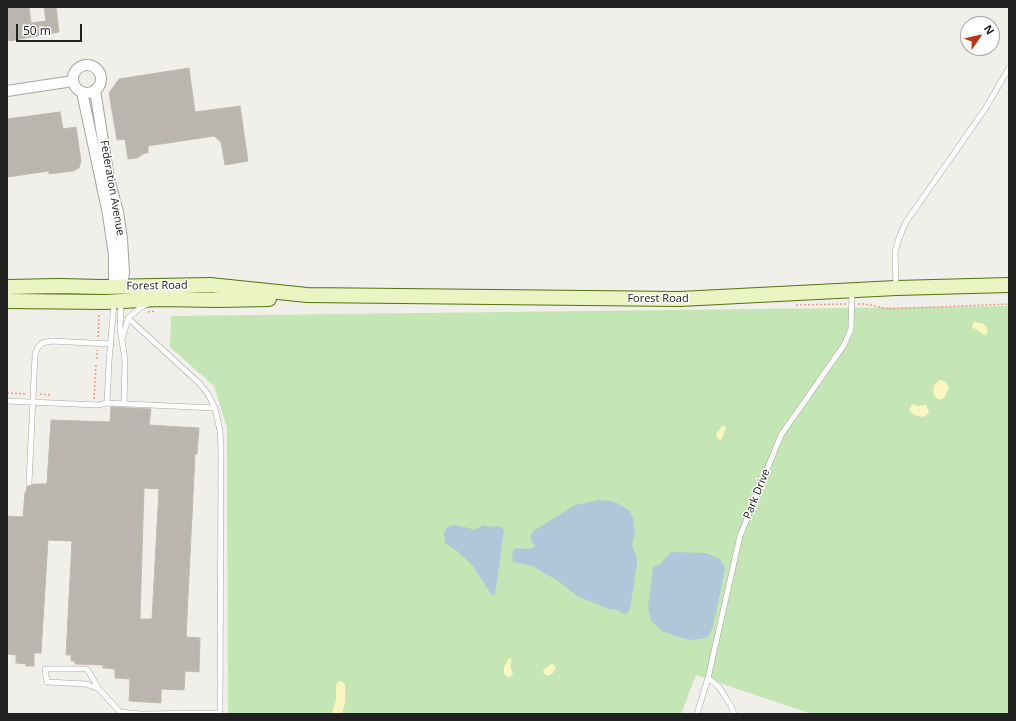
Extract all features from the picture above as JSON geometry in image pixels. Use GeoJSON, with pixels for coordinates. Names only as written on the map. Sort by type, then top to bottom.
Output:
{"type":"FeatureCollection","features":[{"type":"Feature","properties":{"kind":"main road","name":"Forest Road"},"geometry":{"type":"LineString","coordinates":[[7,287],[210,285],[307,295],[680,300],[852,297],[896,288],[1009,285]]}},
{"type":"Feature","properties":{"kind":"main road","name":"Forest Road"},"geometry":{"type":"LineString","coordinates":[[7,301],[118,301],[158,299],[218,300],[292,298],[307,295]]}},
{"type":"Feature","properties":{"kind":"street"},"geometry":{"type":"LineString","coordinates":[[84,66],[90,66],[98,71],[101,78],[100,85],[89,93],[82,92],[76,88],[73,81],[77,69],[84,66]]}},
{"type":"Feature","properties":{"kind":"street"},"geometry":{"type":"LineString","coordinates":[[7,91],[73,81]]}},
{"type":"Feature","properties":{"kind":"street","name":"Federation Avenue"},"geometry":{"type":"LineString","coordinates":[[95,90],[122,239],[124,272],[118,287]]}},
{"type":"Feature","properties":{"kind":"street","name":"Federation Avenue"},"geometry":{"type":"LineString","coordinates":[[82,92],[108,214],[118,287]]}},
{"type":"Feature","properties":{"kind":"lane"},"geometry":{"type":"LineString","coordinates":[[896,288],[895,252],[906,222],[985,109],[1009,68]]}},
{"type":"Feature","properties":{"kind":"lane"},"geometry":{"type":"LineString","coordinates":[[118,287],[120,328],[125,360],[124,404]]}},
{"type":"Feature","properties":{"kind":"lane","name":"Park Drive"},"geometry":{"type":"LineString","coordinates":[[697,714],[708,678],[740,536],[781,435],[844,345],[851,329],[852,297]]}},
{"type":"Feature","properties":{"kind":"lane"},"geometry":{"type":"LineString","coordinates":[[122,340],[128,318],[141,307],[158,299]]}},
{"type":"Feature","properties":{"kind":"lane"},"geometry":{"type":"LineString","coordinates":[[108,403],[108,362],[118,301]]}},
{"type":"Feature","properties":{"kind":"lane"},"geometry":{"type":"LineString","coordinates":[[99,689],[86,684],[47,682],[45,669],[87,669],[99,689],[120,712],[141,714],[220,713],[221,448],[220,431],[215,408],[208,394],[199,382],[128,318]]}},
{"type":"Feature","properties":{"kind":"lane"},"geometry":{"type":"LineString","coordinates":[[29,483],[35,355],[38,347],[42,343],[51,341],[111,344]]}},
{"type":"Feature","properties":{"kind":"lane"},"geometry":{"type":"LineString","coordinates":[[7,401],[98,405],[108,403],[215,408]]}},
{"type":"Feature","properties":{"kind":"lane"},"geometry":{"type":"LineString","coordinates":[[708,678],[719,687],[731,706],[734,714]]}},
{"type":"Feature","properties":{"kind":"path"},"geometry":{"type":"LineString","coordinates":[[852,297],[866,304],[888,309],[1009,304]]}},
{"type":"Feature","properties":{"kind":"path"},"geometry":{"type":"LineString","coordinates":[[98,309],[98,339]]}},
{"type":"Feature","properties":{"kind":"path"},"geometry":{"type":"LineString","coordinates":[[97,348],[97,359]]}},
{"type":"Feature","properties":{"kind":"path"},"geometry":{"type":"LineString","coordinates":[[93,399],[95,398],[96,365]]}},
{"type":"Feature","properties":{"kind":"path"},"geometry":{"type":"LineString","coordinates":[[7,393],[28,394]]}},
{"type":"Feature","properties":{"kind":"green space"},"geometry":{"type":"Polygon","coordinates":[[[1009,306],[1009,714],[812,714],[696,675],[681,714],[228,714],[227,428],[214,386],[170,347],[171,316],[1009,306]]]}},
{"type":"Feature","properties":{"kind":"sand"},"geometry":{"type":"Polygon","coordinates":[[[974,322],[985,325],[988,331],[987,334],[984,335],[972,328],[974,322]]]}},
{"type":"Feature","properties":{"kind":"sand"},"geometry":{"type":"Polygon","coordinates":[[[939,380],[945,381],[949,388],[944,398],[940,400],[935,397],[933,393],[934,385],[939,380]]]}},
{"type":"Feature","properties":{"kind":"sand"},"geometry":{"type":"Polygon","coordinates":[[[912,404],[918,406],[926,405],[929,412],[923,417],[914,415],[909,410],[912,404]]]}},
{"type":"Feature","properties":{"kind":"sand"},"geometry":{"type":"Polygon","coordinates":[[[722,426],[725,426],[726,428],[722,439],[720,440],[717,438],[716,434],[722,426]]]}},
{"type":"Feature","properties":{"kind":"sand"},"geometry":{"type":"Polygon","coordinates":[[[509,658],[512,660],[510,666],[513,674],[510,677],[506,676],[504,673],[504,667],[509,658]]]}},
{"type":"Feature","properties":{"kind":"sand"},"geometry":{"type":"Polygon","coordinates":[[[552,664],[556,667],[553,673],[548,676],[544,674],[543,671],[545,668],[552,664]]]}},
{"type":"Feature","properties":{"kind":"sand"},"geometry":{"type":"Polygon","coordinates":[[[339,681],[345,684],[345,703],[342,714],[332,714],[336,700],[336,685],[339,681]]]}},
{"type":"Feature","properties":{"kind":"water"},"geometry":{"type":"Polygon","coordinates":[[[600,500],[617,503],[630,511],[633,518],[635,531],[632,545],[637,558],[637,563],[630,610],[625,615],[618,610],[609,609],[577,596],[557,580],[533,566],[513,562],[512,553],[515,548],[529,549],[535,547],[530,538],[533,531],[575,505],[600,500]]]}},
{"type":"Feature","properties":{"kind":"water"},"geometry":{"type":"Polygon","coordinates":[[[454,525],[474,530],[483,525],[489,527],[497,526],[501,527],[504,531],[495,594],[491,594],[472,565],[457,551],[445,543],[444,533],[447,527],[454,525]]]}},
{"type":"Feature","properties":{"kind":"water"},"geometry":{"type":"Polygon","coordinates":[[[670,553],[706,553],[720,559],[725,568],[714,618],[714,625],[706,638],[692,640],[678,637],[662,631],[651,621],[648,607],[653,567],[660,564],[670,553]]]}},
{"type":"Feature","properties":{"kind":"building"},"geometry":{"type":"Polygon","coordinates":[[[7,7],[29,7],[31,23],[46,21],[44,7],[56,7],[59,32],[9,41],[7,7]]]}},
{"type":"Feature","properties":{"kind":"building"},"geometry":{"type":"Polygon","coordinates":[[[189,68],[195,112],[240,106],[248,161],[225,165],[221,142],[214,136],[148,146],[148,153],[145,153],[137,158],[128,159],[125,139],[117,140],[109,93],[119,79],[189,68]]]}},
{"type":"Feature","properties":{"kind":"building"},"geometry":{"type":"Polygon","coordinates":[[[60,112],[63,129],[76,127],[81,161],[79,168],[73,171],[49,174],[49,171],[7,177],[7,119],[60,112]]]}},
{"type":"Feature","properties":{"kind":"building"},"geometry":{"type":"Polygon","coordinates":[[[111,407],[151,409],[149,425],[199,428],[197,454],[195,454],[186,637],[200,638],[199,672],[185,671],[184,690],[161,689],[161,703],[129,701],[130,679],[115,678],[115,669],[103,668],[103,665],[75,664],[75,661],[71,661],[71,655],[66,655],[72,541],[48,540],[41,653],[34,653],[34,666],[26,666],[26,664],[16,663],[16,655],[7,654],[7,516],[23,517],[25,492],[27,486],[30,487],[33,484],[47,484],[51,420],[110,422],[111,407]],[[144,488],[140,619],[152,619],[159,489],[144,488]]]}}]}
